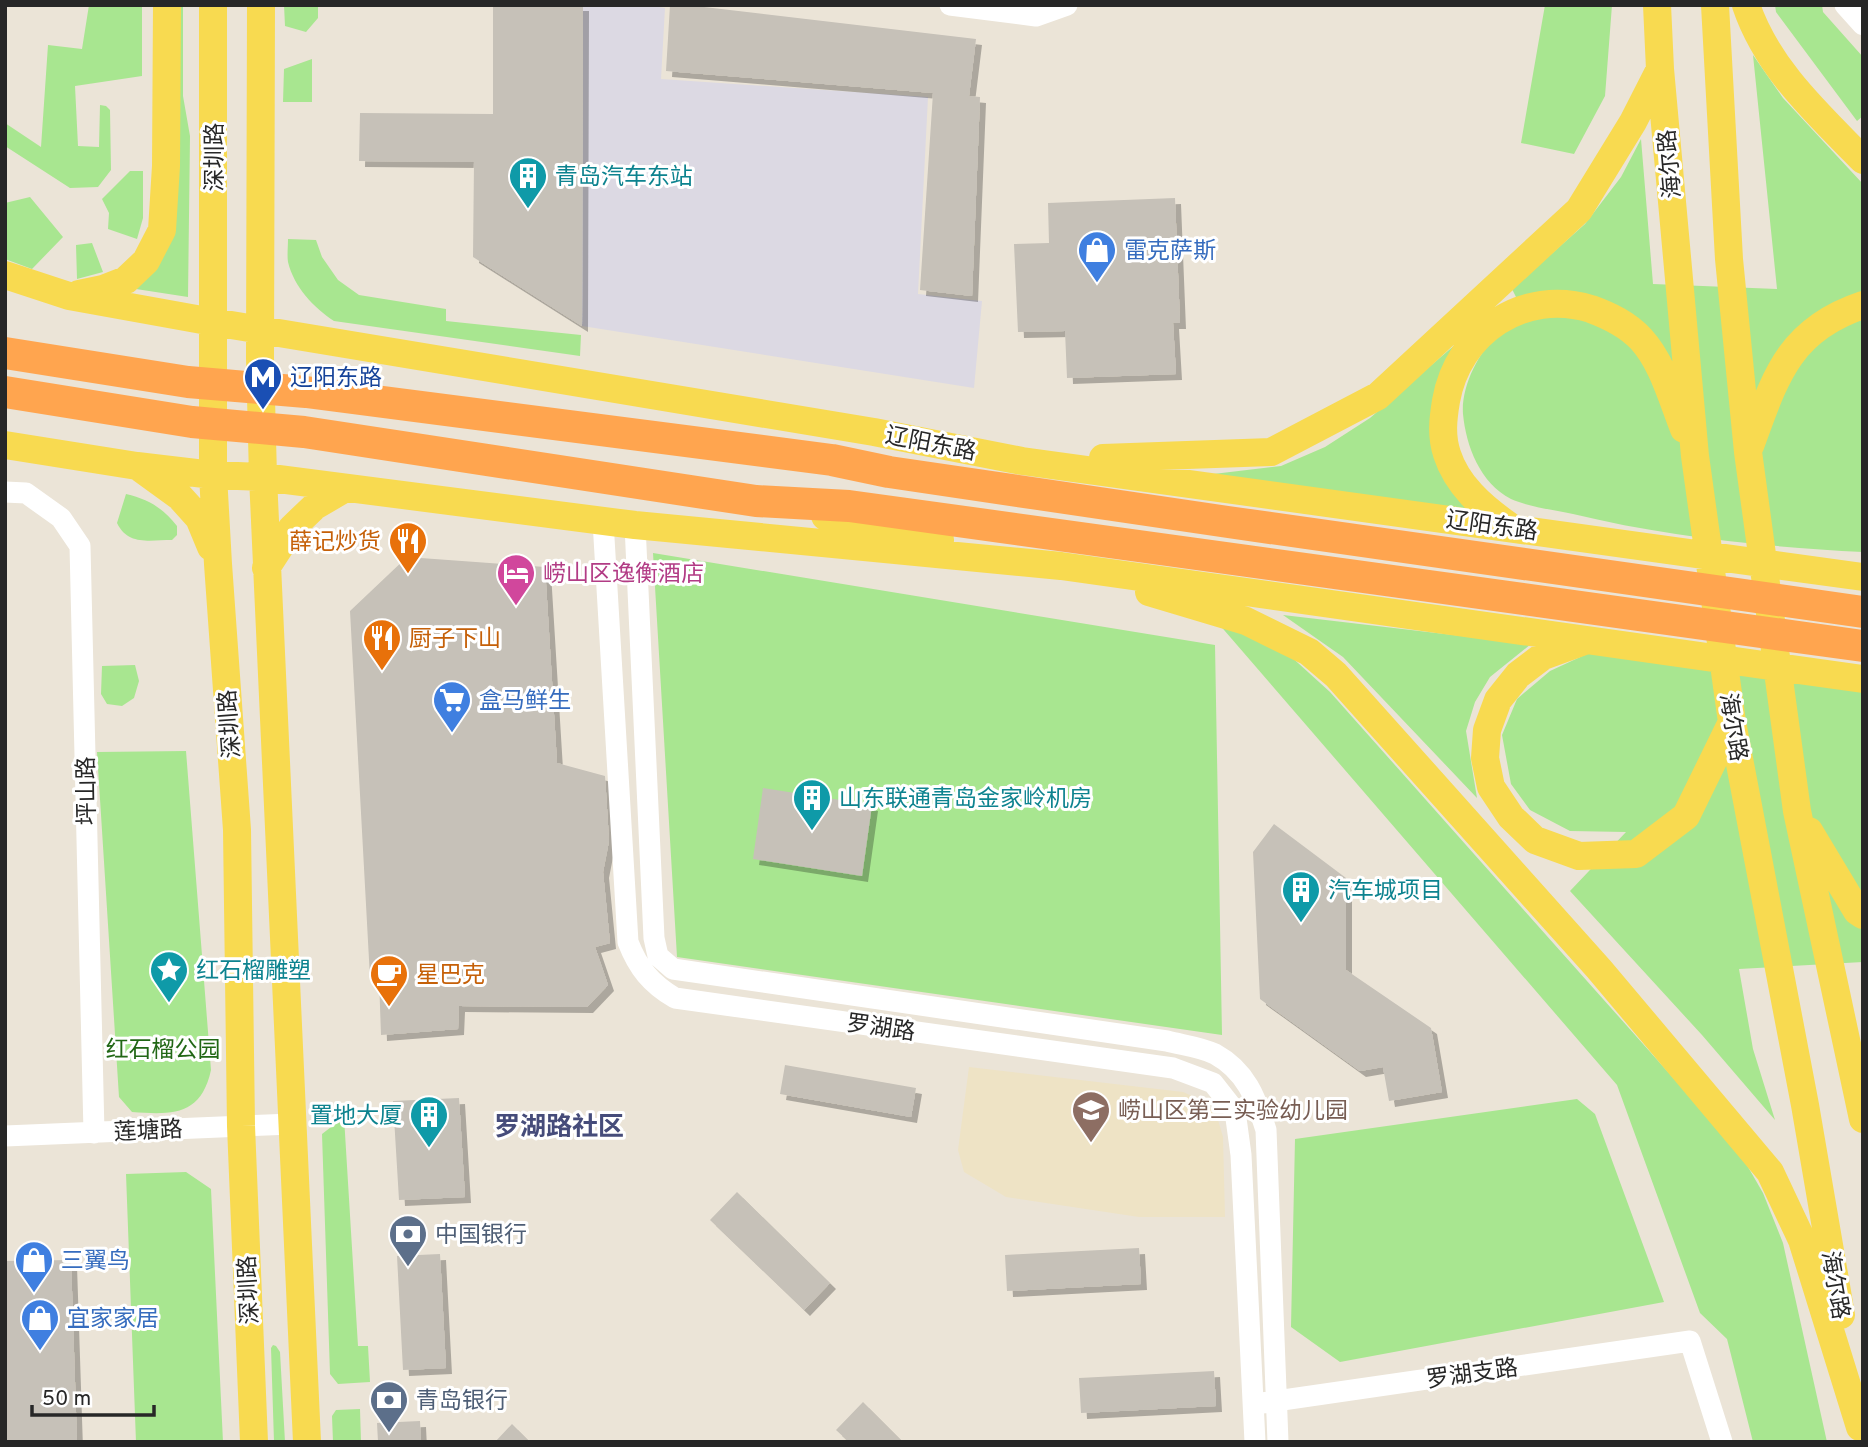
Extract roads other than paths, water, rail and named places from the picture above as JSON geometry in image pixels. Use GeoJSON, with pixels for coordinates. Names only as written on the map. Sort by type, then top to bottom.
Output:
{"type":"FeatureCollection","features":[{"type":"Feature","properties":{"kind":"highway"},"geometry":{"type":"LineString","coordinates":[[5,332],[88,366]]}},
{"type":"Feature","properties":{"kind":"highway","name":"辽阳东路"},"geometry":{"type":"LineString","coordinates":[[5,353],[188,382],[306,392],[832,460],[889,472],[1228,522],[1863,612]]}},
{"type":"Feature","properties":{"kind":"highway"},"geometry":{"type":"LineString","coordinates":[[5,392],[192,422],[304,432],[757,501],[849,506],[1863,646]]}},
{"type":"Feature","properties":{"kind":"highway"},"geometry":{"type":"LineString","coordinates":[[5,398],[68,402]]}},
{"type":"Feature","properties":{"kind":"main road"},"geometry":{"type":"LineString","coordinates":[[69,296],[103,289],[127,280],[146,261],[162,230],[166,166],[167,5]]}},
{"type":"Feature","properties":{"kind":"main road","name":"深圳路"},"geometry":{"type":"LineString","coordinates":[[213,5],[214,462],[218,564],[237,830],[241,1126],[254,1442]]}},
{"type":"Feature","properties":{"kind":"main road","name":"深圳路"},"geometry":{"type":"LineString","coordinates":[[261,5],[260,344],[266,568],[307,1442]]}},
{"type":"Feature","properties":{"kind":"main road","name":"海尔路"},"geometry":{"type":"LineString","coordinates":[[1657,5],[1660,69],[1695,456],[1732,722],[1805,1105],[1861,1434]]}},
{"type":"Feature","properties":{"kind":"main road"},"geometry":{"type":"LineString","coordinates":[[1715,5],[1729,259],[1748,452],[1797,811],[1861,1112]]}},
{"type":"Feature","properties":{"kind":"main road"},"geometry":{"type":"LineString","coordinates":[[1746,5],[1754,29],[1795,89],[1863,160]]}},
{"type":"Feature","properties":{"kind":"main road"},"geometry":{"type":"LineString","coordinates":[[832,460],[1022,460],[1270,452],[1378,396],[1579,210],[1633,122],[1660,69]]}},
{"type":"Feature","properties":{"kind":"main road","name":"辽阳东路"},"geometry":{"type":"LineString","coordinates":[[5,275],[69,296],[213,335],[260,344],[874,432],[1022,460],[1863,577]]}},
{"type":"Feature","properties":{"kind":"main road"},"geometry":{"type":"LineString","coordinates":[[1510,527],[1475,499],[1459,480],[1446,453],[1442,425],[1448,389],[1457,367],[1473,341],[1501,318],[1533,305],[1572,303],[1614,317],[1641,339],[1659,366],[1695,456]]}},
{"type":"Feature","properties":{"kind":"main road"},"geometry":{"type":"LineString","coordinates":[[1748,452],[1776,378],[1799,344],[1817,326],[1842,312],[1863,305]]}},
{"type":"Feature","properties":{"kind":"main road"},"geometry":{"type":"LineString","coordinates":[[5,445],[137,466],[214,462],[263,466],[344,489],[635,525],[1061,566],[1863,679]]}},
{"type":"Feature","properties":{"kind":"main road"},"geometry":{"type":"LineString","coordinates":[[137,466],[180,497],[199,518],[218,564]]}},
{"type":"Feature","properties":{"kind":"main road"},"geometry":{"type":"LineString","coordinates":[[266,568],[292,528],[314,506],[344,489]]}},
{"type":"Feature","properties":{"kind":"main road"},"geometry":{"type":"LineString","coordinates":[[757,501],[1061,566],[1246,621],[1309,652],[1336,675],[1599,969],[1770,1172],[1802,1240],[1861,1434]]}},
{"type":"Feature","properties":{"kind":"main road"},"geometry":{"type":"LineString","coordinates":[[1587,640],[1544,656],[1518,675],[1498,701],[1487,730],[1485,758],[1491,787],[1511,817],[1535,840],[1579,856],[1636,854],[1686,816],[1732,722]]}},
{"type":"Feature","properties":{"kind":"main road"},"geometry":{"type":"LineString","coordinates":[[1797,811],[1857,911],[1863,915]]}},
{"type":"Feature","properties":{"kind":"street"},"geometry":{"type":"LineString","coordinates":[[950,5],[1036,16],[1067,5]]}},
{"type":"Feature","properties":{"kind":"street"},"geometry":{"type":"LineString","coordinates":[[1845,5],[1863,25]]}},
{"type":"Feature","properties":{"kind":"street","name":"坪山路"},"geometry":{"type":"LineString","coordinates":[[5,492],[26,493],[61,518],[80,545],[94,1133]]}},
{"type":"Feature","properties":{"kind":"street","name":"罗湖路"},"geometry":{"type":"LineString","coordinates":[[603,521],[628,942],[640,969],[658,988],[676,998],[1172,1068],[1213,1083],[1235,1111],[1240,1144],[1255,1442]]}},
{"type":"Feature","properties":{"kind":"street"},"geometry":{"type":"LineString","coordinates":[[635,525],[654,938],[658,956],[673,969],[1167,1041],[1214,1054],[1240,1073],[1255,1097],[1266,1130],[1278,1442]]}},
{"type":"Feature","properties":{"kind":"street","name":"莲塘路"},"geometry":{"type":"LineString","coordinates":[[5,1136],[292,1124]]}},
{"type":"Feature","properties":{"kind":"street","name":"罗湖支路"},"geometry":{"type":"LineString","coordinates":[[1253,1404],[1690,1341],[1722,1442]]}},
{"type":"Feature","properties":{"kind":"place","name":"青岛汽车东站"},"geometry":{"type":"Point","coordinates":[528,210]}},
{"type":"Feature","properties":{"kind":"place","name":"雷克萨斯"},"geometry":{"type":"Point","coordinates":[1097,284]}},
{"type":"Feature","properties":{"kind":"place","name":"辽阳东路"},"geometry":{"type":"Point","coordinates":[263,411]}},
{"type":"Feature","properties":{"kind":"place","name":"薛记炒货"},"geometry":{"type":"Point","coordinates":[408,575]}},
{"type":"Feature","properties":{"kind":"place","name":"崂山区逸衡酒店"},"geometry":{"type":"Point","coordinates":[516,607]}},
{"type":"Feature","properties":{"kind":"place","name":"厨子下山"},"geometry":{"type":"Point","coordinates":[382,672]}},
{"type":"Feature","properties":{"kind":"place","name":"盒马鲜生"},"geometry":{"type":"Point","coordinates":[452,734]}},
{"type":"Feature","properties":{"kind":"place","name":"山东联通青岛金家岭机房"},"geometry":{"type":"Point","coordinates":[812,832]}},
{"type":"Feature","properties":{"kind":"place","name":"汽车城项目"},"geometry":{"type":"Point","coordinates":[1301,924]}},
{"type":"Feature","properties":{"kind":"place","name":"红石榴雕塑"},"geometry":{"type":"Point","coordinates":[169,1004]}},
{"type":"Feature","properties":{"kind":"place","name":"星巴克"},"geometry":{"type":"Point","coordinates":[389,1008]}},
{"type":"Feature","properties":{"kind":"place","name":"崂山区第三实验幼儿园"},"geometry":{"type":"Point","coordinates":[1091,1144]}},
{"type":"Feature","properties":{"kind":"place","name":"置地大厦"},"geometry":{"type":"Point","coordinates":[429,1149]}},
{"type":"Feature","properties":{"kind":"place","name":"中国银行"},"geometry":{"type":"Point","coordinates":[408,1268]}},
{"type":"Feature","properties":{"kind":"place","name":"三翼鸟"},"geometry":{"type":"Point","coordinates":[34,1294]}},
{"type":"Feature","properties":{"kind":"place","name":"宜家家居"},"geometry":{"type":"Point","coordinates":[40,1352]}},
{"type":"Feature","properties":{"kind":"place","name":"青岛银行"},"geometry":{"type":"Point","coordinates":[389,1434]}},
{"type":"Feature","properties":{"kind":"district","name":"罗湖路社区"},"geometry":{"type":"Point","coordinates":[559,1126]}},
{"type":"Feature","properties":{"kind":"park label","name":"红石榴公园"},"geometry":{"type":"Point","coordinates":[163,1049]}}]}
